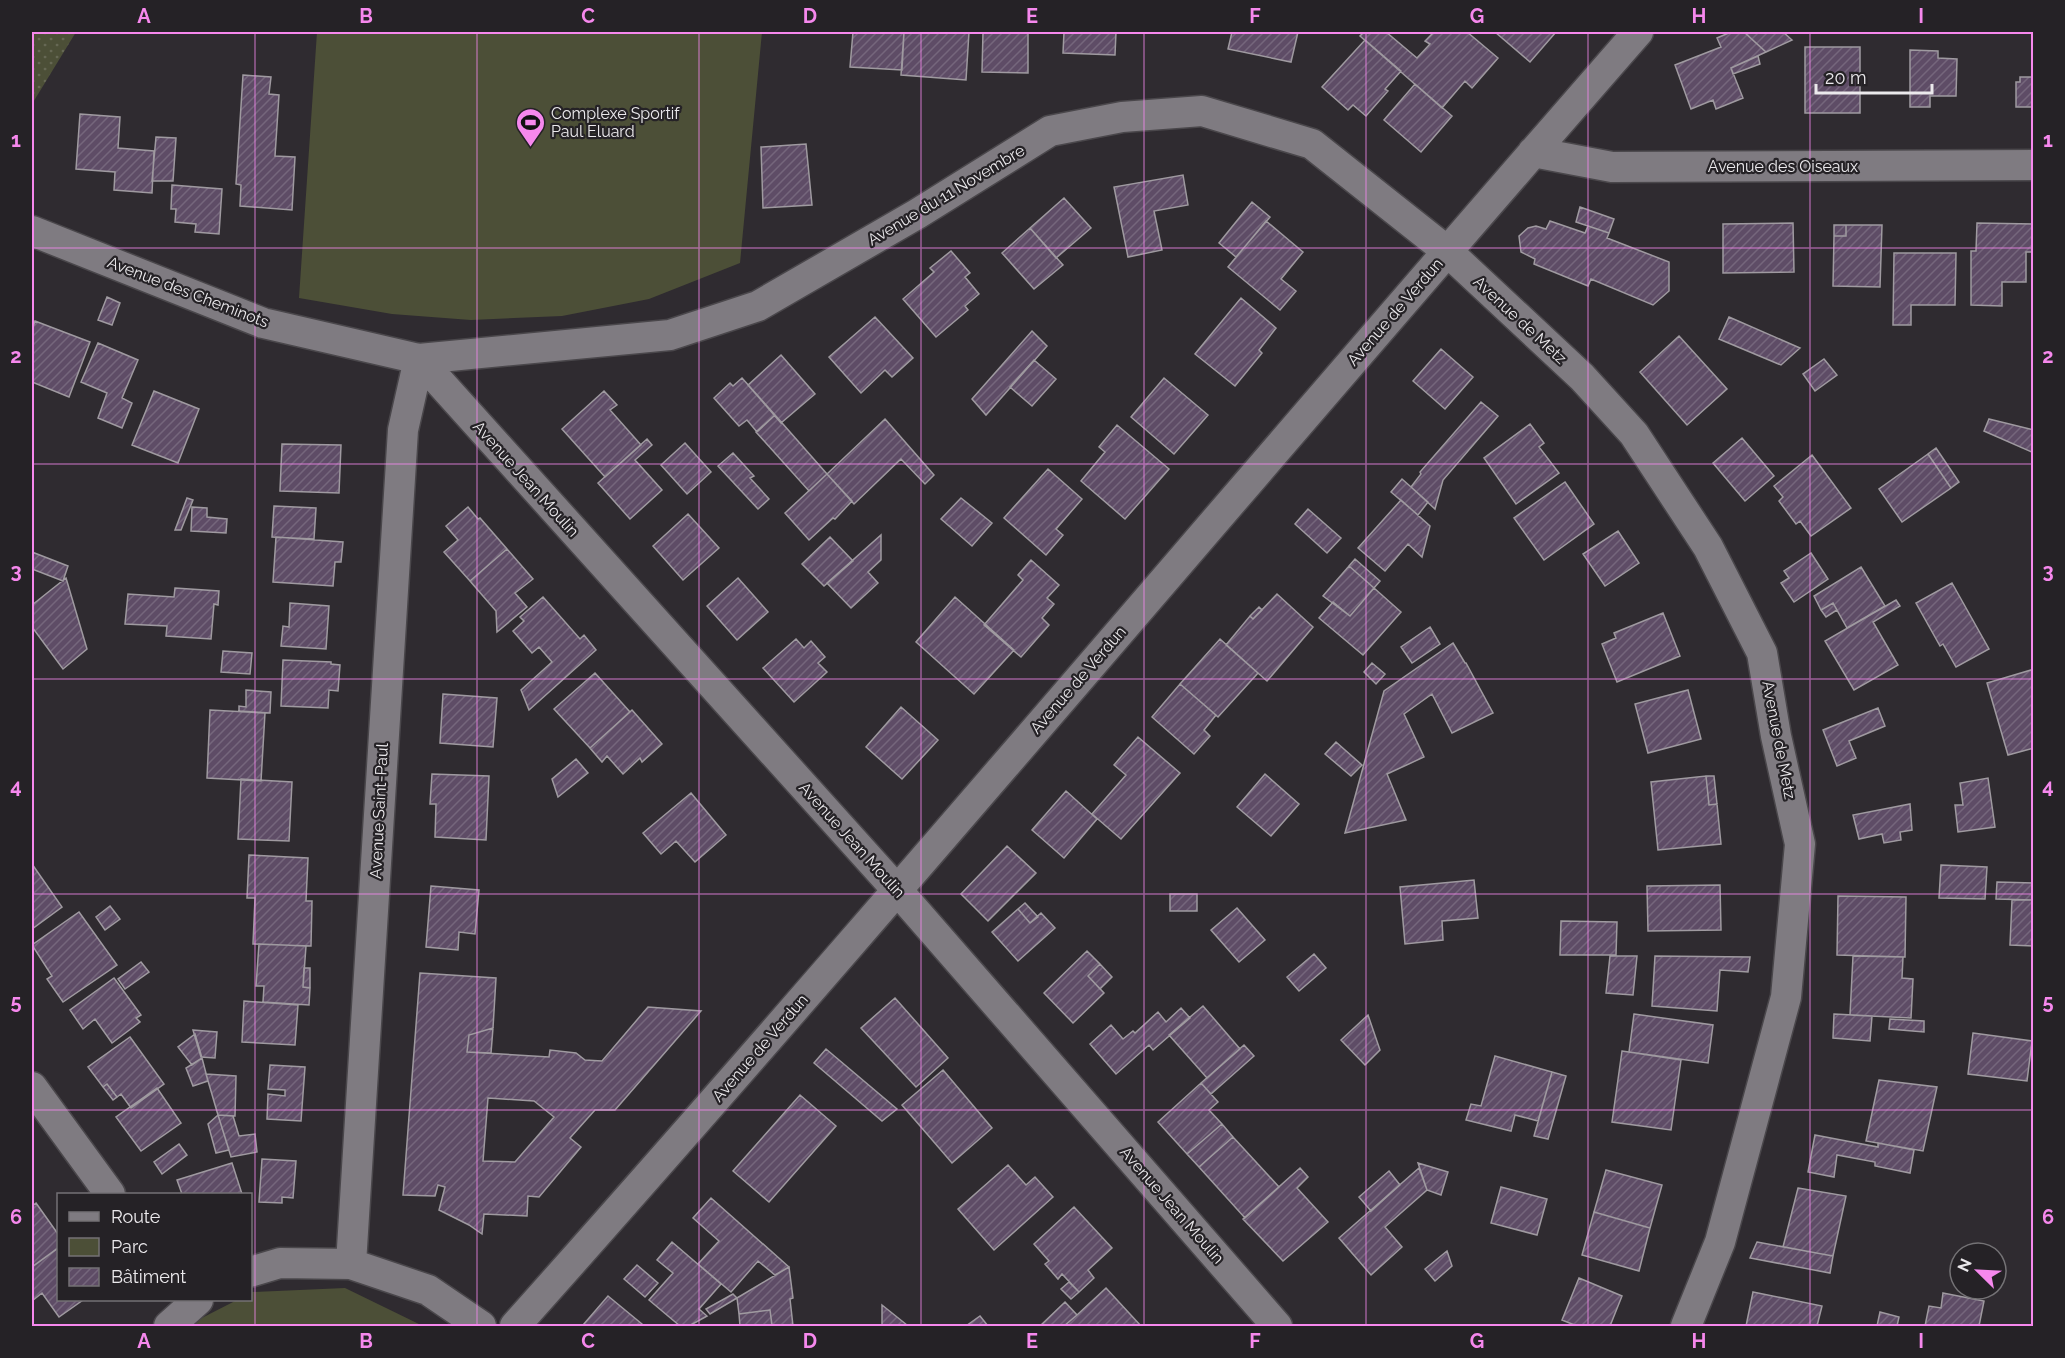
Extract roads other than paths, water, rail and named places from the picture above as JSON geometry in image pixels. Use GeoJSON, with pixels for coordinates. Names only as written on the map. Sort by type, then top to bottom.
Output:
{"type":"FeatureCollection","features":[{"type":"Feature","properties":{"kind":"street","name":"Avenue de Verdun"},"geometry":{"type":"LineString","coordinates":[[515,1326],[898,891],[1638,32]]}},
{"type":"Feature","properties":{"kind":"street","name":"Avenue du 11 Novembre"},"geometry":{"type":"LineString","coordinates":[[419,359],[670,335],[758,306],[917,214],[1050,131],[1122,117],[1202,111],[1312,144],[1447,251]]}},
{"type":"Feature","properties":{"kind":"street","name":"Avenue des Oiseaux"},"geometry":{"type":"LineString","coordinates":[[1533,152],[1612,167],[2034,165]]}},
{"type":"Feature","properties":{"kind":"street","name":"Avenue des Cheminots"},"geometry":{"type":"LineString","coordinates":[[32,231],[263,322],[419,359]]}},
{"type":"Feature","properties":{"kind":"street","name":"Avenue de Metz"},"geometry":{"type":"LineString","coordinates":[[1447,251],[1582,377],[1634,434],[1708,546],[1762,653],[1776,736],[1800,844],[1786,998],[1720,1242],[1686,1326]]}},
{"type":"Feature","properties":{"kind":"street","name":"Avenue Jean Moulin"},"geometry":{"type":"LineString","coordinates":[[419,359],[898,891],[1277,1326]]}},
{"type":"Feature","properties":{"kind":"street","name":"Avenue Saint-Paul"},"geometry":{"type":"LineString","coordinates":[[351,1264],[403,430],[419,359]]}},
{"type":"Feature","properties":{"kind":"street"},"geometry":{"type":"LineString","coordinates":[[32,1087],[109,1193]]}},
{"type":"Feature","properties":{"kind":"street"},"geometry":{"type":"LineString","coordinates":[[252,1271],[280,1263],[351,1264],[428,1290],[481,1326]]}},
{"type":"Feature","properties":{"kind":"street"},"geometry":{"type":"LineString","coordinates":[[169,1326],[192,1301]]}},
{"type":"Feature","properties":{"kind":"place","name":"Complexe Sportif Paul Eluard"},"geometry":{"type":"Point","coordinates":[530,148]}}]}
